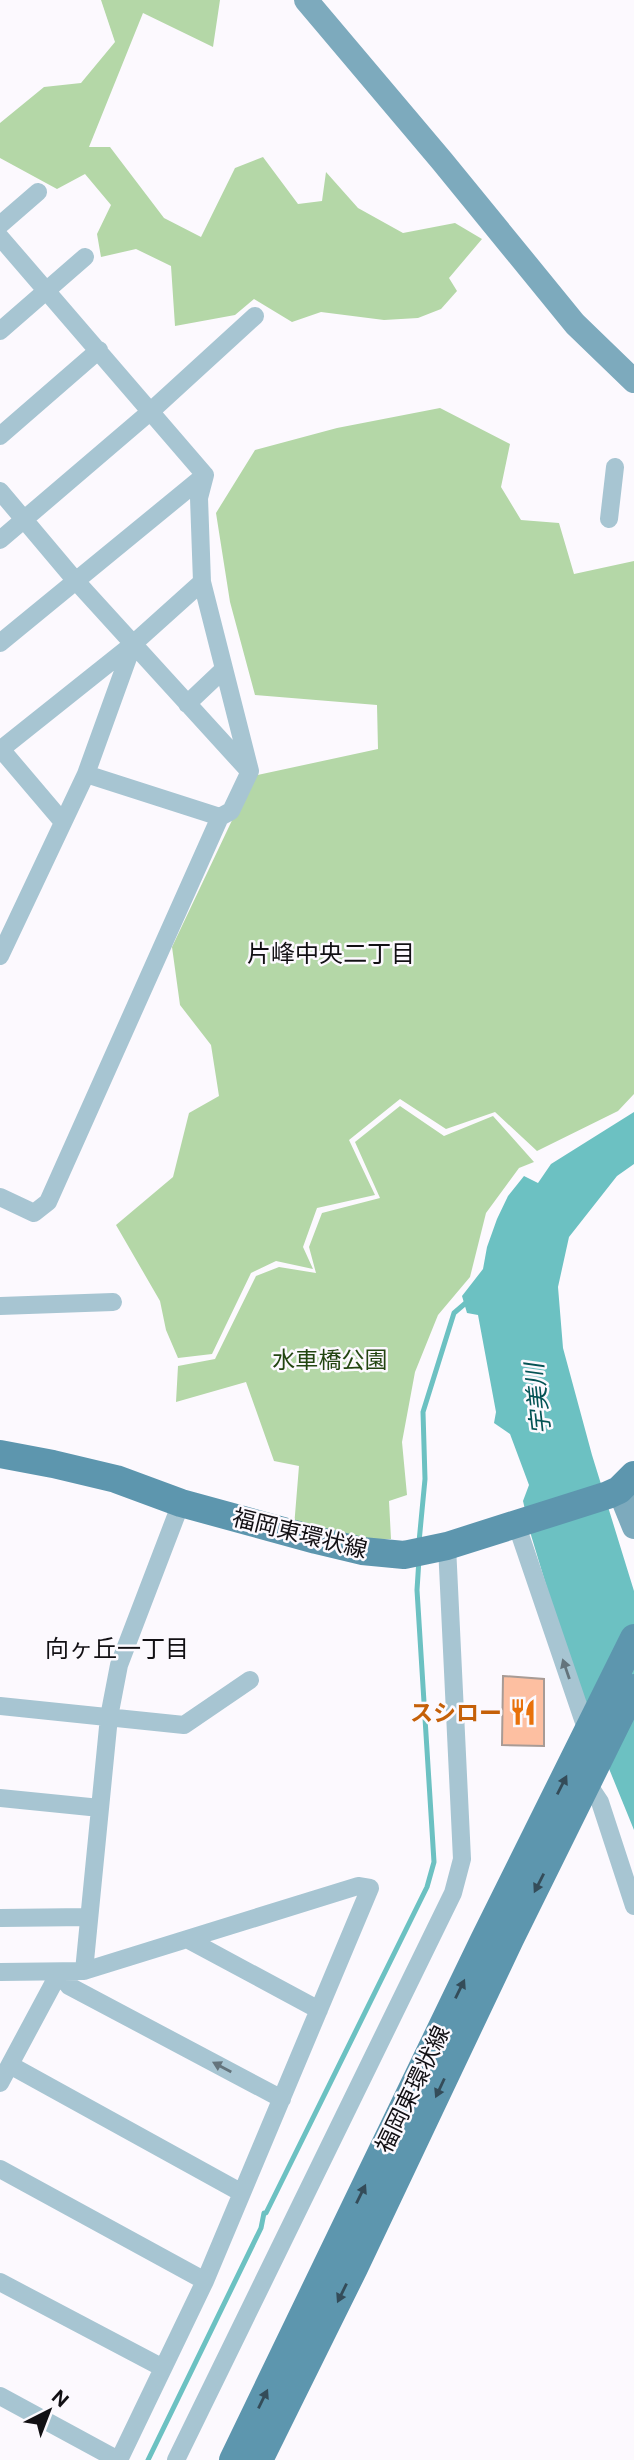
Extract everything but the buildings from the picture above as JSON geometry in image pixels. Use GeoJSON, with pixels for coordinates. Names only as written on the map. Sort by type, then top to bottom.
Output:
{"type":"FeatureCollection","features":[{"type":"Feature","properties":{"kind":"main road","name":"福岡東環状線"},"geometry":{"type":"LineString","coordinates":[[0,1454],[116,1479],[181,1503],[362,1551],[404,1555],[520,1522],[620,1487]]}},
{"type":"Feature","properties":{"kind":"main road"},"geometry":{"type":"LineString","coordinates":[[595,1736],[634,1637]]}},
{"type":"Feature","properties":{"kind":"main road"},"geometry":{"type":"LineString","coordinates":[[595,1736],[634,1688]]}},
{"type":"Feature","properties":{"kind":"main road","name":"福岡東環状線"},"geometry":{"type":"LineString","coordinates":[[259,2460],[355,2267],[510,1939],[588,1784],[595,1736]]}},
{"type":"Feature","properties":{"kind":"main road","name":"福岡東環状線"},"geometry":{"type":"LineString","coordinates":[[233,2460],[484,1940],[595,1736]]}},
{"type":"Feature","properties":{"kind":"street"},"geometry":{"type":"LineString","coordinates":[[306,0],[575,324],[634,381]]}},
{"type":"Feature","properties":{"kind":"street"},"geometry":{"type":"LineString","coordinates":[[0,225],[38,192]]}},
{"type":"Feature","properties":{"kind":"street"},"geometry":{"type":"LineString","coordinates":[[0,237],[205,475]]}},
{"type":"Feature","properties":{"kind":"street"},"geometry":{"type":"LineString","coordinates":[[0,331],[85,257]]}},
{"type":"Feature","properties":{"kind":"street"},"geometry":{"type":"LineString","coordinates":[[0,540],[151,411],[255,316]]}},
{"type":"Feature","properties":{"kind":"street"},"geometry":{"type":"LineString","coordinates":[[0,436],[99,350]]}},
{"type":"Feature","properties":{"kind":"street"},"geometry":{"type":"LineString","coordinates":[[609,519],[615,467]]}},
{"type":"Feature","properties":{"kind":"street"},"geometry":{"type":"LineString","coordinates":[[0,643],[205,475]]}},
{"type":"Feature","properties":{"kind":"street"},"geometry":{"type":"LineString","coordinates":[[0,1197],[34,1213],[48,1202],[220,817],[231,811],[250,771],[202,582],[199,498],[205,475]]}},
{"type":"Feature","properties":{"kind":"street"},"geometry":{"type":"LineString","coordinates":[[0,491],[75,580],[250,771]]}},
{"type":"Feature","properties":{"kind":"street"},"geometry":{"type":"LineString","coordinates":[[62,821],[0,749],[133,644],[202,582]]}},
{"type":"Feature","properties":{"kind":"street"},"geometry":{"type":"LineString","coordinates":[[0,956],[9,917],[86,774],[133,644]]}},
{"type":"Feature","properties":{"kind":"street"},"geometry":{"type":"LineString","coordinates":[[187,704],[224,669]]}},
{"type":"Feature","properties":{"kind":"street"},"geometry":{"type":"LineString","coordinates":[[86,774],[220,817]]}},
{"type":"Feature","properties":{"kind":"street"},"geometry":{"type":"LineString","coordinates":[[0,1306],[113,1302]]}},
{"type":"Feature","properties":{"kind":"street"},"geometry":{"type":"LineString","coordinates":[[620,1487],[634,1527]]}},
{"type":"Feature","properties":{"kind":"street"},"geometry":{"type":"LineString","coordinates":[[84,1971],[109,1717],[119,1665],[181,1503]]}},
{"type":"Feature","properties":{"kind":"street"},"geometry":{"type":"LineString","coordinates":[[520,1522],[595,1736]]}},
{"type":"Feature","properties":{"kind":"street"},"geometry":{"type":"LineString","coordinates":[[176,2460],[453,1893],[462,1859],[442,1546]]}},
{"type":"Feature","properties":{"kind":"street"},"geometry":{"type":"LineString","coordinates":[[0,1706],[184,1725],[250,1680]]}},
{"type":"Feature","properties":{"kind":"street"},"geometry":{"type":"LineString","coordinates":[[588,1784],[600,1802],[634,1906]]}},
{"type":"Feature","properties":{"kind":"street"},"geometry":{"type":"LineString","coordinates":[[0,1798],[100,1808]]}},
{"type":"Feature","properties":{"kind":"street"},"geometry":{"type":"LineString","coordinates":[[0,1972],[84,1971],[358,1886],[370,1888],[205,2281],[118,2460],[0,2396]]}},
{"type":"Feature","properties":{"kind":"street"},"geometry":{"type":"LineString","coordinates":[[0,1918],[89,1917]]}},
{"type":"Feature","properties":{"kind":"street"},"geometry":{"type":"LineString","coordinates":[[187,1939],[319,2010]]}},
{"type":"Feature","properties":{"kind":"street"},"geometry":{"type":"LineString","coordinates":[[0,2083],[59,1973]]}},
{"type":"Feature","properties":{"kind":"street"},"geometry":{"type":"LineString","coordinates":[[59,1973],[69,1986],[282,2099]]}},
{"type":"Feature","properties":{"kind":"street"},"geometry":{"type":"LineString","coordinates":[[10,2065],[243,2193]]}},
{"type":"Feature","properties":{"kind":"street"},"geometry":{"type":"LineString","coordinates":[[0,2169],[205,2281]]}},
{"type":"Feature","properties":{"kind":"street"},"geometry":{"type":"LineString","coordinates":[[0,2282],[163,2368]]}},
{"type":"Feature","properties":{"kind":"green space"},"geometry":{"type":"Polygon","coordinates":[[[101,0],[220,0],[213,47],[143,13],[89,147],[110,147],[164,218],[201,237],[235,168],[263,157],[298,204],[322,201],[326,172],[358,208],[403,233],[455,223],[482,239],[449,278],[457,291],[441,309],[418,318],[384,320],[321,312],[292,322],[254,299],[235,315],[175,326],[171,266],[136,249],[101,257],[97,234],[111,205],[85,174],[57,189],[0,158],[0,123],[44,87],[81,83],[115,42],[101,0]]]}},
{"type":"Feature","properties":{"kind":"green space"},"geometry":{"type":"Polygon","coordinates":[[[440,408],[510,444],[501,487],[521,520],[559,523],[574,574],[634,561],[634,1094],[618,1111],[537,1151],[495,1112],[446,1129],[400,1099],[349,1140],[375,1195],[317,1208],[303,1247],[313,1269],[276,1261],[251,1273],[212,1354],[178,1358],[166,1330],[160,1301],[116,1225],[173,1177],[189,1113],[219,1096],[211,1045],[180,1005],[172,947],[253,776],[378,749],[377,705],[255,695],[230,602],[216,513],[255,450],[337,428],[440,408]]]}},
{"type":"Feature","properties":{"kind":"green space","name":"水車橋公園"},"geometry":{"type":"Polygon","coordinates":[[[400,1106],[444,1136],[493,1116],[534,1162],[519,1168],[486,1213],[470,1277],[438,1315],[415,1372],[402,1442],[407,1495],[389,1501],[391,1539],[357,1540],[294,1527],[299,1466],[274,1461],[246,1382],[176,1402],[178,1366],[215,1359],[256,1276],[279,1267],[316,1273],[309,1247],[322,1213],[380,1198],[355,1142],[400,1106]]]}},
{"type":"Feature","properties":{"kind":"water","name":"宇美川"},"geometry":{"type":"Polygon","coordinates":[[[634,1112],[634,1164],[617,1176],[569,1237],[558,1287],[563,1348],[592,1455],[634,1591],[634,1830],[579,1695],[531,1535],[523,1501],[529,1485],[510,1434],[494,1423],[496,1412],[478,1315],[467,1313],[462,1296],[483,1269],[497,1219],[508,1196],[524,1176],[538,1183],[551,1164],[634,1112]]]}},
{"type":"Feature","properties":{"kind":"waterway"},"geometry":{"type":"LineString","coordinates":[[419,1542],[425,1479],[423,1412],[454,1313],[468,1301]]}},
{"type":"Feature","properties":{"kind":"waterway"},"geometry":{"type":"LineString","coordinates":[[148,2460],[261,2228],[264,2213],[427,1887],[434,1862],[417,1590],[419,1559]]}},
{"type":"Feature","properties":{"kind":"place","name":"スシロー"},"geometry":{"type":"Point","coordinates":[523,1712]}},
{"type":"Feature","properties":{"kind":"district","name":"片峰中央二丁目"},"geometry":{"type":"Point","coordinates":[331,953]}},
{"type":"Feature","properties":{"kind":"district","name":"向ヶ丘一丁目"},"geometry":{"type":"Point","coordinates":[117,1648]}}]}
